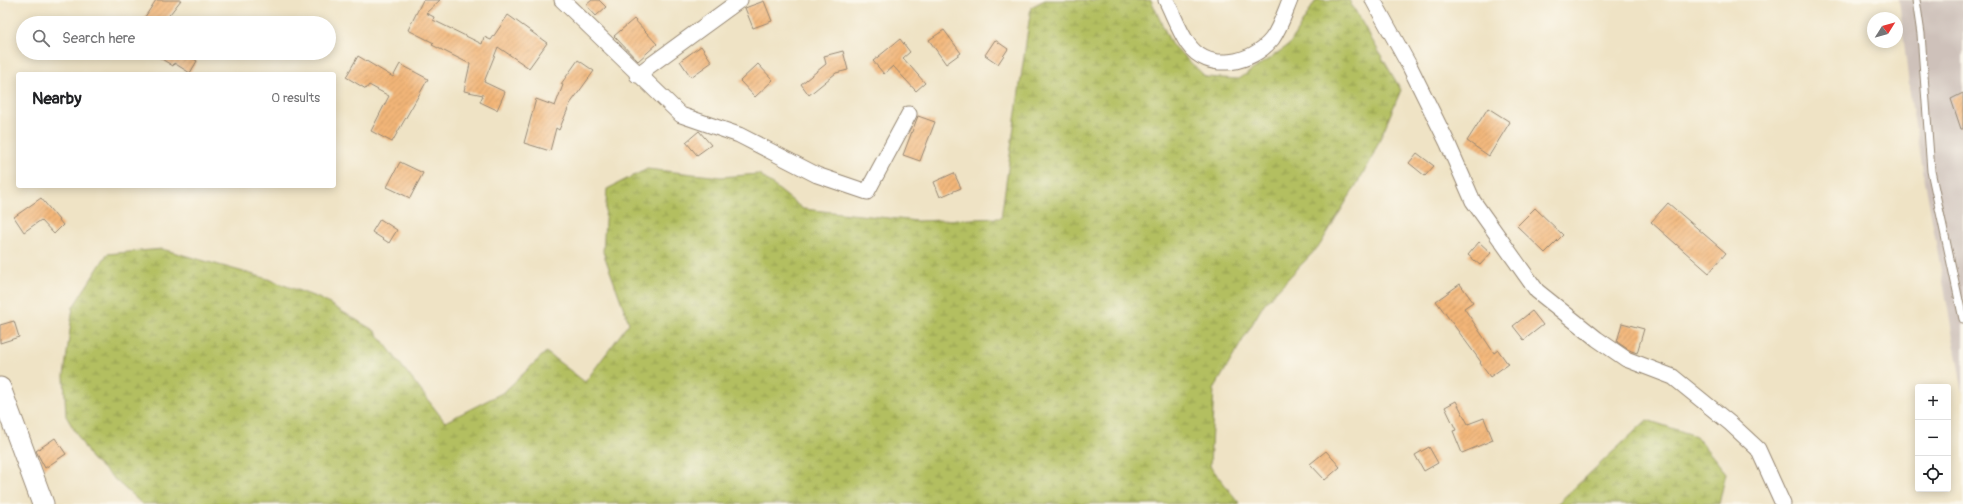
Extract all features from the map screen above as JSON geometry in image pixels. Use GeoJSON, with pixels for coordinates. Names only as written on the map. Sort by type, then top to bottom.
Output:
{"type":"FeatureCollection","features":[{"type":"Feature","properties":{"kind":"main road"},"geometry":{"type":"LineString","coordinates":[[0,388],[43,504]]}},
{"type":"Feature","properties":{"kind":"street"},"geometry":{"type":"LineString","coordinates":[[562,0],[637,75],[681,115],[739,135],[817,175],[867,192],[909,114]]}},
{"type":"Feature","properties":{"kind":"street"},"geometry":{"type":"LineString","coordinates":[[637,75],[740,0]]}},
{"type":"Feature","properties":{"kind":"street"},"geometry":{"type":"LineString","coordinates":[[1166,0],[1188,44],[1204,59],[1230,63],[1256,53],[1272,38],[1290,0]]}},
{"type":"Feature","properties":{"kind":"street"},"geometry":{"type":"LineString","coordinates":[[1373,0],[1410,67],[1448,144],[1473,202],[1537,291],[1597,340],[1626,359],[1673,377],[1731,424],[1758,449],[1783,504]]}},
{"type":"Feature","properties":{"kind":"lane"},"geometry":{"type":"LineString","coordinates":[[1916,0],[1921,34],[1931,171],[1963,319]]}},
{"type":"Feature","properties":{"kind":"shaded area"},"geometry":{"type":"Polygon","coordinates":[[[1899,0],[1963,0],[1963,393],[1911,103],[1903,34],[1903,12],[1900,12],[1899,0]]]}},
{"type":"Feature","properties":{"kind":"green space"},"geometry":{"type":"Polygon","coordinates":[[[1045,0],[1151,0],[1171,44],[1206,77],[1239,79],[1289,45],[1316,0],[1349,0],[1401,90],[1370,162],[1320,245],[1264,304],[1214,389],[1210,466],[1240,504],[142,504],[91,458],[66,416],[64,376],[73,307],[107,254],[162,249],[265,278],[321,299],[375,331],[445,422],[504,392],[546,352],[585,382],[629,323],[603,252],[607,189],[647,169],[721,177],[759,174],[803,209],[917,221],[1001,218],[1031,7],[1045,0]]]}},
{"type":"Feature","properties":{"kind":"green space"},"geometry":{"type":"Polygon","coordinates":[[[1647,420],[1696,436],[1726,473],[1719,504],[1557,504],[1647,420]]]}},
{"type":"Feature","properties":{"kind":"building"},"geometry":{"type":"Polygon","coordinates":[[[156,0],[181,0],[168,16],[146,16],[156,0]]]}},
{"type":"Feature","properties":{"kind":"building"},"geometry":{"type":"Polygon","coordinates":[[[423,0],[440,0],[426,13],[434,17],[433,20],[482,44],[484,37],[491,40],[508,15],[547,43],[529,68],[498,47],[484,82],[505,92],[497,110],[480,102],[483,95],[464,91],[470,64],[432,45],[434,43],[408,30],[423,0]]]}},
{"type":"Feature","properties":{"kind":"building"},"geometry":{"type":"Polygon","coordinates":[[[592,0],[599,0],[606,7],[596,16],[586,5],[592,0]]]}},
{"type":"Feature","properties":{"kind":"building"},"geometry":{"type":"Polygon","coordinates":[[[764,1],[772,21],[753,28],[745,8],[764,1]]]}},
{"type":"Feature","properties":{"kind":"building"},"geometry":{"type":"Polygon","coordinates":[[[634,19],[657,44],[638,61],[614,36],[634,19]]]}},
{"type":"Feature","properties":{"kind":"building"},"geometry":{"type":"Polygon","coordinates":[[[944,30],[961,53],[946,64],[929,40],[944,30]]]}},
{"type":"Feature","properties":{"kind":"building"},"geometry":{"type":"Polygon","coordinates":[[[900,39],[910,52],[903,58],[925,83],[916,91],[893,66],[884,74],[873,61],[900,39]]]}},
{"type":"Feature","properties":{"kind":"building"},"geometry":{"type":"Polygon","coordinates":[[[995,40],[1008,49],[998,64],[985,55],[995,40]]]}},
{"type":"Feature","properties":{"kind":"building"},"geometry":{"type":"Polygon","coordinates":[[[701,46],[712,62],[691,77],[680,61],[701,46]]]}},
{"type":"Feature","properties":{"kind":"building"},"geometry":{"type":"Polygon","coordinates":[[[843,51],[848,70],[836,73],[809,95],[801,84],[826,64],[824,56],[843,51]]]}},
{"type":"Feature","properties":{"kind":"building"},"geometry":{"type":"Polygon","coordinates":[[[358,56],[393,77],[400,64],[428,79],[392,142],[371,131],[389,96],[369,85],[366,89],[346,77],[358,56]]]}},
{"type":"Feature","properties":{"kind":"building"},"geometry":{"type":"Polygon","coordinates":[[[163,60],[197,61],[191,72],[174,63],[173,66],[163,60]]]}},
{"type":"Feature","properties":{"kind":"building"},"geometry":{"type":"Polygon","coordinates":[[[578,60],[594,71],[570,104],[559,130],[556,128],[550,151],[524,143],[536,99],[555,106],[563,85],[561,84],[578,60]]]}},
{"type":"Feature","properties":{"kind":"building"},"geometry":{"type":"Polygon","coordinates":[[[758,64],[773,80],[755,97],[740,81],[758,64]]]}},
{"type":"Feature","properties":{"kind":"building"},"geometry":{"type":"Polygon","coordinates":[[[1963,93],[1963,129],[1961,129],[1951,99],[1963,93]]]}},
{"type":"Feature","properties":{"kind":"building"},"geometry":{"type":"Polygon","coordinates":[[[1488,108],[1510,122],[1489,156],[1467,141],[1488,108]]]}},
{"type":"Feature","properties":{"kind":"building"},"geometry":{"type":"Polygon","coordinates":[[[918,116],[935,122],[920,161],[903,155],[918,116]]]}},
{"type":"Feature","properties":{"kind":"building"},"geometry":{"type":"Polygon","coordinates":[[[699,131],[711,145],[697,155],[686,142],[699,131]]]}},
{"type":"Feature","properties":{"kind":"building"},"geometry":{"type":"Polygon","coordinates":[[[1417,153],[1434,166],[1425,176],[1409,163],[1417,153]]]}},
{"type":"Feature","properties":{"kind":"building"},"geometry":{"type":"Polygon","coordinates":[[[400,162],[423,173],[410,198],[387,187],[400,162]]]}},
{"type":"Feature","properties":{"kind":"building"},"geometry":{"type":"Polygon","coordinates":[[[954,173],[961,188],[940,197],[934,182],[954,173]]]}},
{"type":"Feature","properties":{"kind":"building"},"geometry":{"type":"Polygon","coordinates":[[[41,198],[63,225],[54,234],[41,220],[24,232],[14,217],[41,198]]]}},
{"type":"Feature","properties":{"kind":"building"},"geometry":{"type":"Polygon","coordinates":[[[1668,203],[1726,253],[1709,273],[1651,222],[1668,203]]]}},
{"type":"Feature","properties":{"kind":"building"},"geometry":{"type":"Polygon","coordinates":[[[1535,208],[1563,235],[1545,253],[1517,226],[1535,208]]]}},
{"type":"Feature","properties":{"kind":"building"},"geometry":{"type":"Polygon","coordinates":[[[380,219],[397,230],[389,243],[372,232],[380,219]]]}},
{"type":"Feature","properties":{"kind":"building"},"geometry":{"type":"Polygon","coordinates":[[[1479,242],[1491,253],[1480,265],[1468,255],[1479,242]]]}},
{"type":"Feature","properties":{"kind":"building"},"geometry":{"type":"Polygon","coordinates":[[[1460,284],[1473,302],[1464,308],[1494,353],[1498,350],[1508,364],[1490,377],[1480,363],[1481,362],[1436,301],[1460,284]]]}},
{"type":"Feature","properties":{"kind":"building"},"geometry":{"type":"Polygon","coordinates":[[[1532,311],[1543,325],[1524,340],[1513,326],[1532,311]]]}},
{"type":"Feature","properties":{"kind":"building"},"geometry":{"type":"Polygon","coordinates":[[[14,321],[19,337],[0,343],[0,325],[14,321]]]}},
{"type":"Feature","properties":{"kind":"building"},"geometry":{"type":"Polygon","coordinates":[[[1622,323],[1644,329],[1637,353],[1629,350],[1617,342],[1622,323]]]}},
{"type":"Feature","properties":{"kind":"building"},"geometry":{"type":"Polygon","coordinates":[[[1456,401],[1468,424],[1484,418],[1493,440],[1462,453],[1453,431],[1456,430],[1445,407],[1456,401]]]}},
{"type":"Feature","properties":{"kind":"building"},"geometry":{"type":"Polygon","coordinates":[[[55,438],[66,454],[45,468],[36,451],[55,438]]]}},
{"type":"Feature","properties":{"kind":"building"},"geometry":{"type":"Polygon","coordinates":[[[1429,447],[1438,463],[1424,471],[1415,455],[1429,447]]]}},
{"type":"Feature","properties":{"kind":"building"},"geometry":{"type":"Polygon","coordinates":[[[1326,451],[1340,467],[1325,480],[1310,464],[1326,451]]]}}]}
